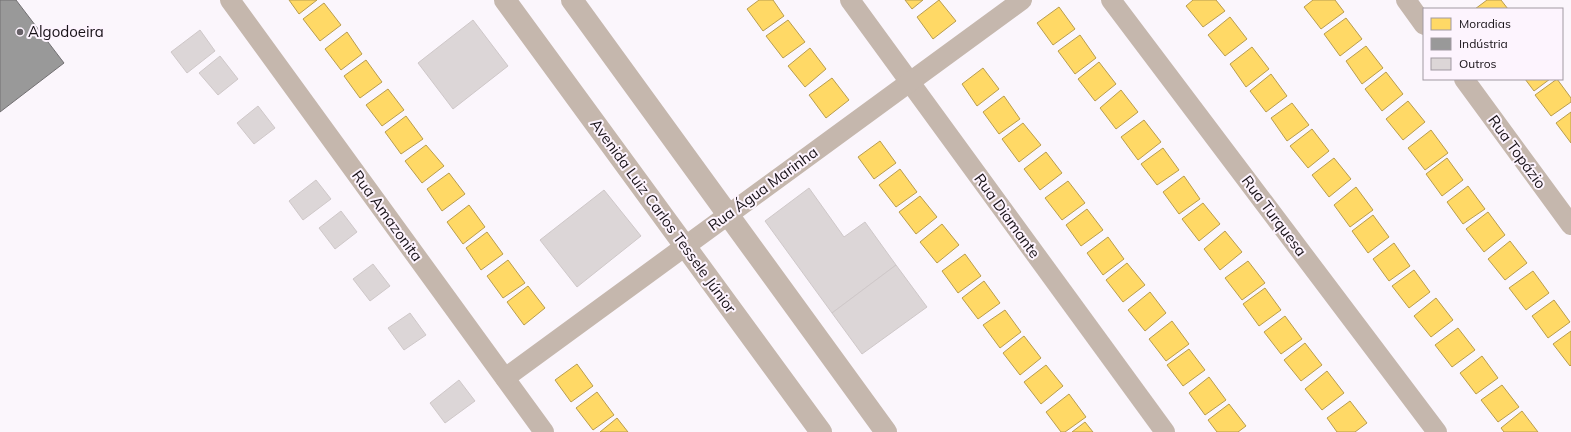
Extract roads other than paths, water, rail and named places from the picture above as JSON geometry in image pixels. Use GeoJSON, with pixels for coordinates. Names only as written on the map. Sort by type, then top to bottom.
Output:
{"type":"FeatureCollection","features":[{"type":"Feature","properties":{"kind":"street","name":"Rua Amazonita"},"geometry":{"type":"LineString","coordinates":[[230,0],[544,432]]}},
{"type":"Feature","properties":{"kind":"street","name":"Avenida Luiz Carlos Tessele Júnior"},"geometry":{"type":"LineString","coordinates":[[505,0],[686,245],[821,432]]}},
{"type":"Feature","properties":{"kind":"street"},"geometry":{"type":"LineString","coordinates":[[572,0],[886,432]]}},
{"type":"Feature","properties":{"kind":"street","name":"Rua Diamante"},"geometry":{"type":"LineString","coordinates":[[850,0],[1165,432]]}},
{"type":"Feature","properties":{"kind":"street","name":"Rua Água Marinha"},"geometry":{"type":"LineString","coordinates":[[504,378],[1022,0]]}},
{"type":"Feature","properties":{"kind":"street","name":"Rua Turquesa"},"geometry":{"type":"LineString","coordinates":[[1111,0],[1437,432]]}},
{"type":"Feature","properties":{"kind":"street"},"geometry":{"type":"LineString","coordinates":[[1406,0],[1423,24]]}},
{"type":"Feature","properties":{"kind":"street","name":"Rua Topázio"},"geometry":{"type":"LineString","coordinates":[[1465,80],[1571,225]]}},
{"type":"Feature","properties":{"kind":"place","name":"Algodoeira"},"geometry":{"type":"Point","coordinates":[20,32]}}]}
